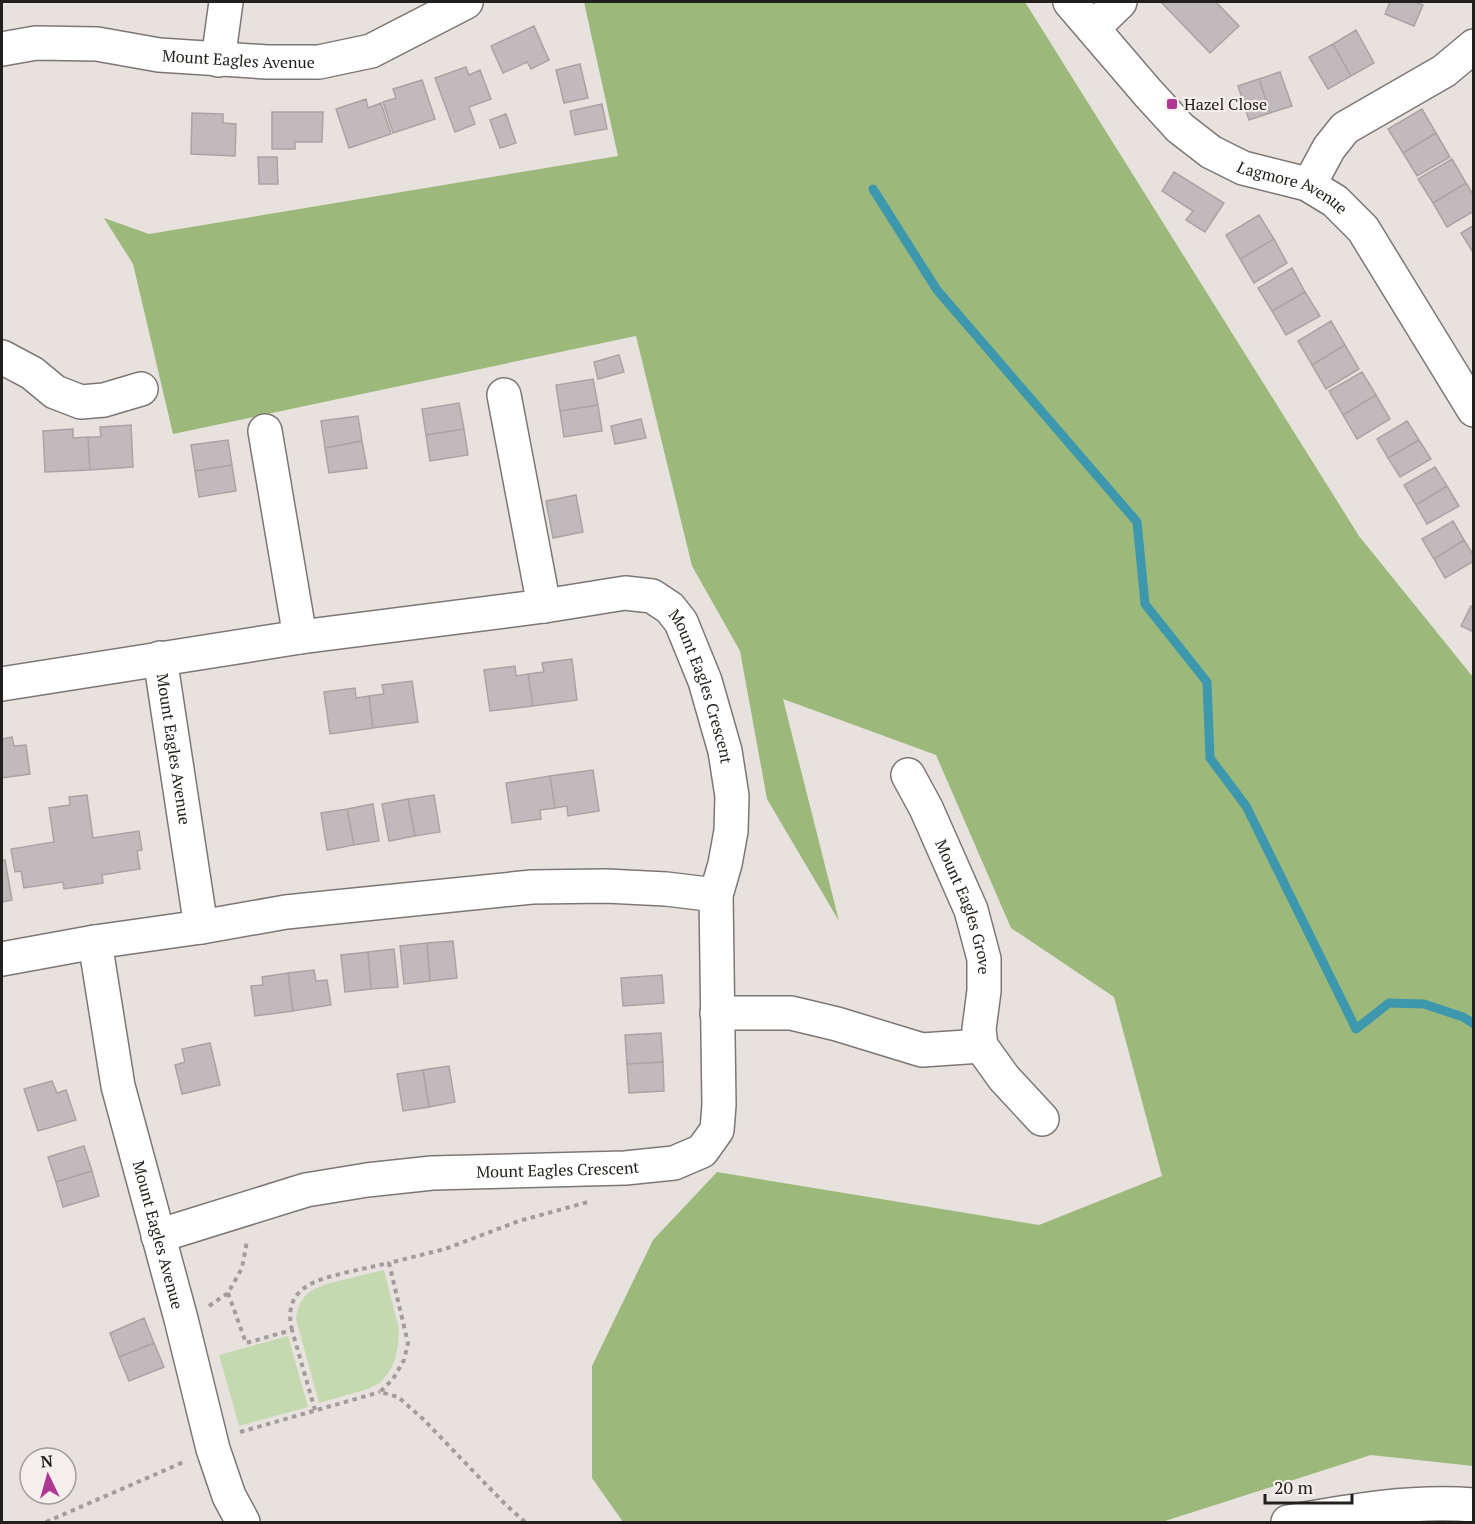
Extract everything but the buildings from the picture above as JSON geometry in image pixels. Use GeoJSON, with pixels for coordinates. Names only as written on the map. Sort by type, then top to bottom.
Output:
{"type":"FeatureCollection","features":[{"type":"Feature","properties":{"kind":"street"},"geometry":{"type":"LineString","coordinates":[[218,60],[226,2]]}},
{"type":"Feature","properties":{"kind":"street","name":"Mount Eagles Avenue"},"geometry":{"type":"LineString","coordinates":[[2,49],[36,43],[97,44],[159,55],[218,60],[319,62],[371,51],[466,2]]}},
{"type":"Feature","properties":{"kind":"street","name":"Lagmore Avenue"},"geometry":{"type":"LineString","coordinates":[[1070,2],[1180,128],[1211,152],[1243,168],[1307,184],[1335,201],[1363,229],[1473,410]]}},
{"type":"Feature","properties":{"kind":"street"},"geometry":{"type":"LineString","coordinates":[[1093,28],[1120,2]]}},
{"type":"Feature","properties":{"kind":"street"},"geometry":{"type":"LineString","coordinates":[[1307,184],[1329,148],[1345,128],[1444,71],[1473,46]]}},
{"type":"Feature","properties":{"kind":"street"},"geometry":{"type":"LineString","coordinates":[[2,357],[32,374],[55,392],[81,402],[104,400],[141,389]]}},
{"type":"Feature","properties":{"kind":"street"},"geometry":{"type":"LineString","coordinates":[[504,395],[544,606]]}},
{"type":"Feature","properties":{"kind":"street"},"geometry":{"type":"LineString","coordinates":[[265,430],[300,638]]}},
{"type":"Feature","properties":{"kind":"street","name":"Mount Eagles Crescent"},"geometry":{"type":"LineString","coordinates":[[158,1236],[306,1190],[367,1180],[432,1173],[625,1168],[674,1163],[702,1150],[717,1130],[719,1106],[716,895],[731,831],[732,796],[725,751],[705,681],[681,622],[670,608],[652,596],[625,593],[160,658]]}},
{"type":"Feature","properties":{"kind":"street","name":"Mount Eagles Avenue"},"geometry":{"type":"LineString","coordinates":[[2,684],[160,658],[201,927]]}},
{"type":"Feature","properties":{"kind":"street","name":"Mount Eagles Grove"},"geometry":{"type":"LineString","coordinates":[[908,775],[926,808],[971,910],[984,959],[984,991],[979,1029],[981,1046]]}},
{"type":"Feature","properties":{"kind":"street"},"geometry":{"type":"LineString","coordinates":[[2,959],[286,912],[532,887],[606,886],[716,895]]}},
{"type":"Feature","properties":{"kind":"street","name":"Mount Eagles Avenue"},"geometry":{"type":"LineString","coordinates":[[95,942],[118,1086],[181,1319],[213,1449],[229,1496],[243,1522]]}},
{"type":"Feature","properties":{"kind":"street"},"geometry":{"type":"LineString","coordinates":[[717,1013],[791,1013],[837,1023],[922,1050],[981,1046],[1004,1078],[1042,1119]]}},
{"type":"Feature","properties":{"kind":"street"},"geometry":{"type":"LineString","coordinates":[[1288,1522],[1370,1508],[1449,1503],[1473,1505]]}},
{"type":"Feature","properties":{"kind":"path"},"geometry":{"type":"LineString","coordinates":[[315,1410],[289,1318],[291,1305],[297,1293],[308,1284],[322,1278],[445,1249],[519,1221],[598,1199]]}},
{"type":"Feature","properties":{"kind":"path"},"geometry":{"type":"LineString","coordinates":[[181,1319],[206,1308],[228,1293],[242,1268],[247,1242],[238,1211]]}},
{"type":"Feature","properties":{"kind":"path"},"geometry":{"type":"LineString","coordinates":[[46,1522],[213,1449],[230,1435],[380,1392],[393,1379],[404,1360],[408,1343],[389,1263]]}},
{"type":"Feature","properties":{"kind":"path"},"geometry":{"type":"LineString","coordinates":[[228,1293],[246,1343],[292,1330]]}},
{"type":"Feature","properties":{"kind":"path"},"geometry":{"type":"LineString","coordinates":[[380,1392],[398,1397],[422,1418],[525,1522]]}},
{"type":"Feature","properties":{"kind":"green space"},"geometry":{"type":"Polygon","coordinates":[[[584,2],[1025,2],[1359,536],[1473,677],[1473,1466],[1371,1455],[1162,1522],[623,1522],[592,1478],[592,1366],[653,1240],[717,1172],[1039,1225],[1162,1176],[1114,997],[1011,928],[936,755],[783,699],[839,921],[767,799],[740,651],[692,566],[636,336],[173,434],[133,264],[104,218],[149,234],[618,156],[584,2]]]}},
{"type":"Feature","properties":{"kind":"green space"},"geometry":{"type":"Polygon","coordinates":[[[384,1270],[399,1329],[395,1360],[380,1383],[368,1389],[319,1403],[296,1319],[298,1309],[307,1295],[320,1286],[384,1270]]]}},
{"type":"Feature","properties":{"kind":"green space"},"geometry":{"type":"Polygon","coordinates":[[[288,1336],[308,1407],[239,1426],[219,1355],[288,1336]]]}},
{"type":"Feature","properties":{"kind":"waterway"},"geometry":{"type":"LineString","coordinates":[[873,189],[937,290],[1137,522],[1145,604],[1207,682],[1210,758],[1246,806],[1356,1029],[1389,1003],[1424,1004],[1463,1017],[1474,1024]]}},
{"type":"Feature","properties":{"kind":"place","name":"Hazel Close"},"geometry":{"type":"Point","coordinates":[1172,104]}}]}
